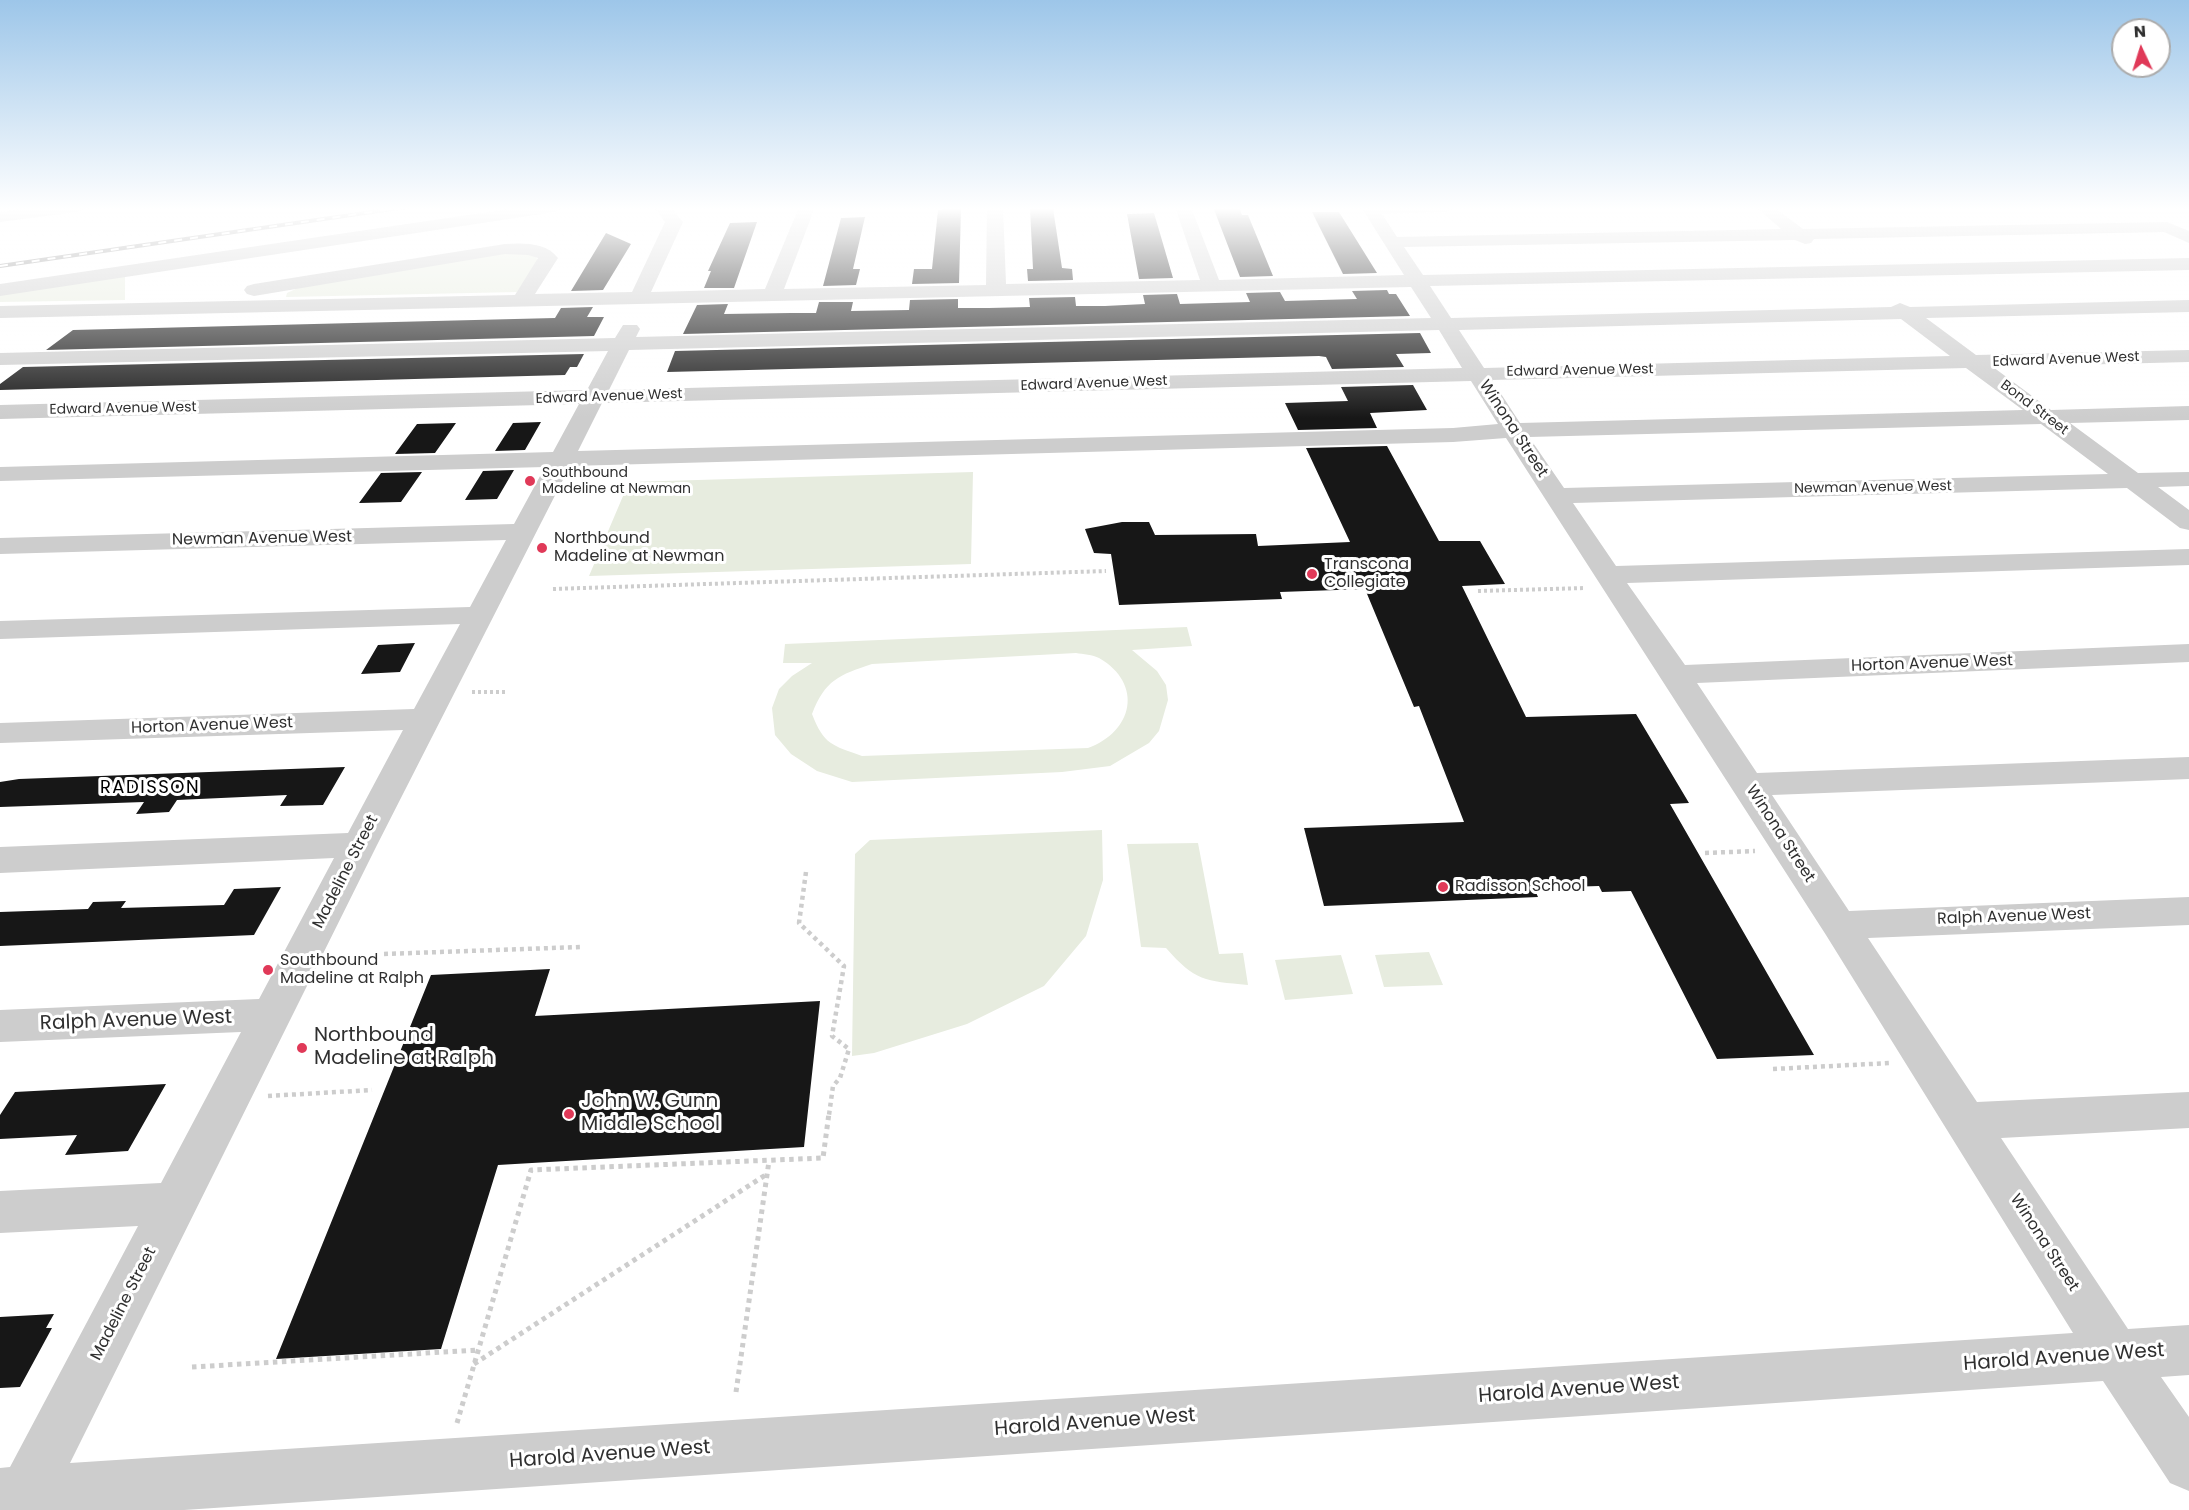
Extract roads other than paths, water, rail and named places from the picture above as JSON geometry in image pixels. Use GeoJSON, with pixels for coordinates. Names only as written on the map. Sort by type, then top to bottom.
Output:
{"type":"FeatureCollection","features":[{"type":"Feature","properties":{"kind":"street"},"geometry":{"type":"LineString","coordinates":[[0,290],[84,277]]}},
{"type":"Feature","properties":{"kind":"street"},"geometry":{"type":"LineString","coordinates":[[134,309],[328,277]]}},
{"type":"Feature","properties":{"kind":"street"},"geometry":{"type":"LineString","coordinates":[[521,301],[537,277]]}},
{"type":"Feature","properties":{"kind":"street","name":"Madeline Street"},"geometry":{"type":"LineString","coordinates":[[14,1500],[176,1203],[359,845],[596,398],[644,299],[641,290],[647,277]]}},
{"type":"Feature","properties":{"kind":"street"},"geometry":{"type":"LineString","coordinates":[[772,296],[779,277]]}},
{"type":"Feature","properties":{"kind":"street"},"geometry":{"type":"LineString","coordinates":[[996,277],[996,290]]}},
{"type":"Feature","properties":{"kind":"street"},"geometry":{"type":"LineString","coordinates":[[1208,277],[1211,285]]}},
{"type":"Feature","properties":{"kind":"street"},"geometry":{"type":"LineString","coordinates":[[0,312],[1524,277]]}},
{"type":"Feature","properties":{"kind":"street","name":"Bond Street"},"geometry":{"type":"LineString","coordinates":[[1857,277],[2189,522]]}},
{"type":"Feature","properties":{"kind":"street","name":"Winona Street"},"geometry":{"type":"LineString","coordinates":[[1414,280],[1611,581],[1749,785],[2116,1355],[2189,1464]]}},
{"type":"Feature","properties":{"kind":"street"},"geometry":{"type":"LineString","coordinates":[[267,306],[281,285]]}},
{"type":"Feature","properties":{"kind":"street"},"geometry":{"type":"LineString","coordinates":[[0,359],[2189,306]]}},
{"type":"Feature","properties":{"kind":"street","name":"Edward Avenue West"},"geometry":{"type":"LineString","coordinates":[[0,412],[2189,356]]}},
{"type":"Feature","properties":{"kind":"street"},"geometry":{"type":"LineString","coordinates":[[0,474],[1453,435],[1514,430],[2189,413]]}},
{"type":"Feature","properties":{"kind":"street","name":"Newman Avenue West"},"geometry":{"type":"LineString","coordinates":[[1556,496],[2189,479]]}},
{"type":"Feature","properties":{"kind":"street","name":"Newman Avenue West"},"geometry":{"type":"LineString","coordinates":[[0,546],[524,532]]}},
{"type":"Feature","properties":{"kind":"street"},"geometry":{"type":"LineString","coordinates":[[1611,581],[2189,557]]}},
{"type":"Feature","properties":{"kind":"street"},"geometry":{"type":"LineString","coordinates":[[0,630],[480,615]]}},
{"type":"Feature","properties":{"kind":"street","name":"Horton Avenue West"},"geometry":{"type":"LineString","coordinates":[[1676,675],[2189,653]]}},
{"type":"Feature","properties":{"kind":"street","name":"Horton Avenue West"},"geometry":{"type":"LineString","coordinates":[[0,733],[425,719]]}},
{"type":"Feature","properties":{"kind":"street"},"geometry":{"type":"LineString","coordinates":[[1749,785],[2189,768]]}},
{"type":"Feature","properties":{"kind":"street"},"geometry":{"type":"LineString","coordinates":[[0,860],[359,845]]}},
{"type":"Feature","properties":{"kind":"street","name":"Ralph Avenue West"},"geometry":{"type":"LineString","coordinates":[[1839,925],[2189,911]]}},
{"type":"Feature","properties":{"kind":"street","name":"Ralph Avenue West"},"geometry":{"type":"LineString","coordinates":[[0,1026],[273,1016]]}},
{"type":"Feature","properties":{"kind":"street"},"geometry":{"type":"LineString","coordinates":[[1966,1121],[2189,1110]]}},
{"type":"Feature","properties":{"kind":"street"},"geometry":{"type":"LineString","coordinates":[[0,1212],[176,1203]]}},
{"type":"Feature","properties":{"kind":"street","name":"Harold Avenue West"},"geometry":{"type":"LineString","coordinates":[[14,1500],[444,1466],[2189,1350]]}},
{"type":"Feature","properties":{"kind":"place","name":"Southbound Madeline at Newman"},"geometry":{"type":"Point","coordinates":[530,481]}},
{"type":"Feature","properties":{"kind":"place","name":"Northbound Madeline at Newman"},"geometry":{"type":"Point","coordinates":[542,548]}},
{"type":"Feature","properties":{"kind":"place","name":"Transcona Collegiate"},"geometry":{"type":"Point","coordinates":[1312,574]}},
{"type":"Feature","properties":{"kind":"place","name":"Radisson School"},"geometry":{"type":"Point","coordinates":[1443,887]}},
{"type":"Feature","properties":{"kind":"place","name":"Southbound Madeline at Ralph"},"geometry":{"type":"Point","coordinates":[268,970]}},
{"type":"Feature","properties":{"kind":"place","name":"Northbound Madeline at Ralph"},"geometry":{"type":"Point","coordinates":[302,1048]}},
{"type":"Feature","properties":{"kind":"place","name":"John W. Gunn Middle School"},"geometry":{"type":"Point","coordinates":[569,1114]}},
{"type":"Feature","properties":{"kind":"district","name":"RADISSON"},"geometry":{"type":"Point","coordinates":[150,788]}}]}
